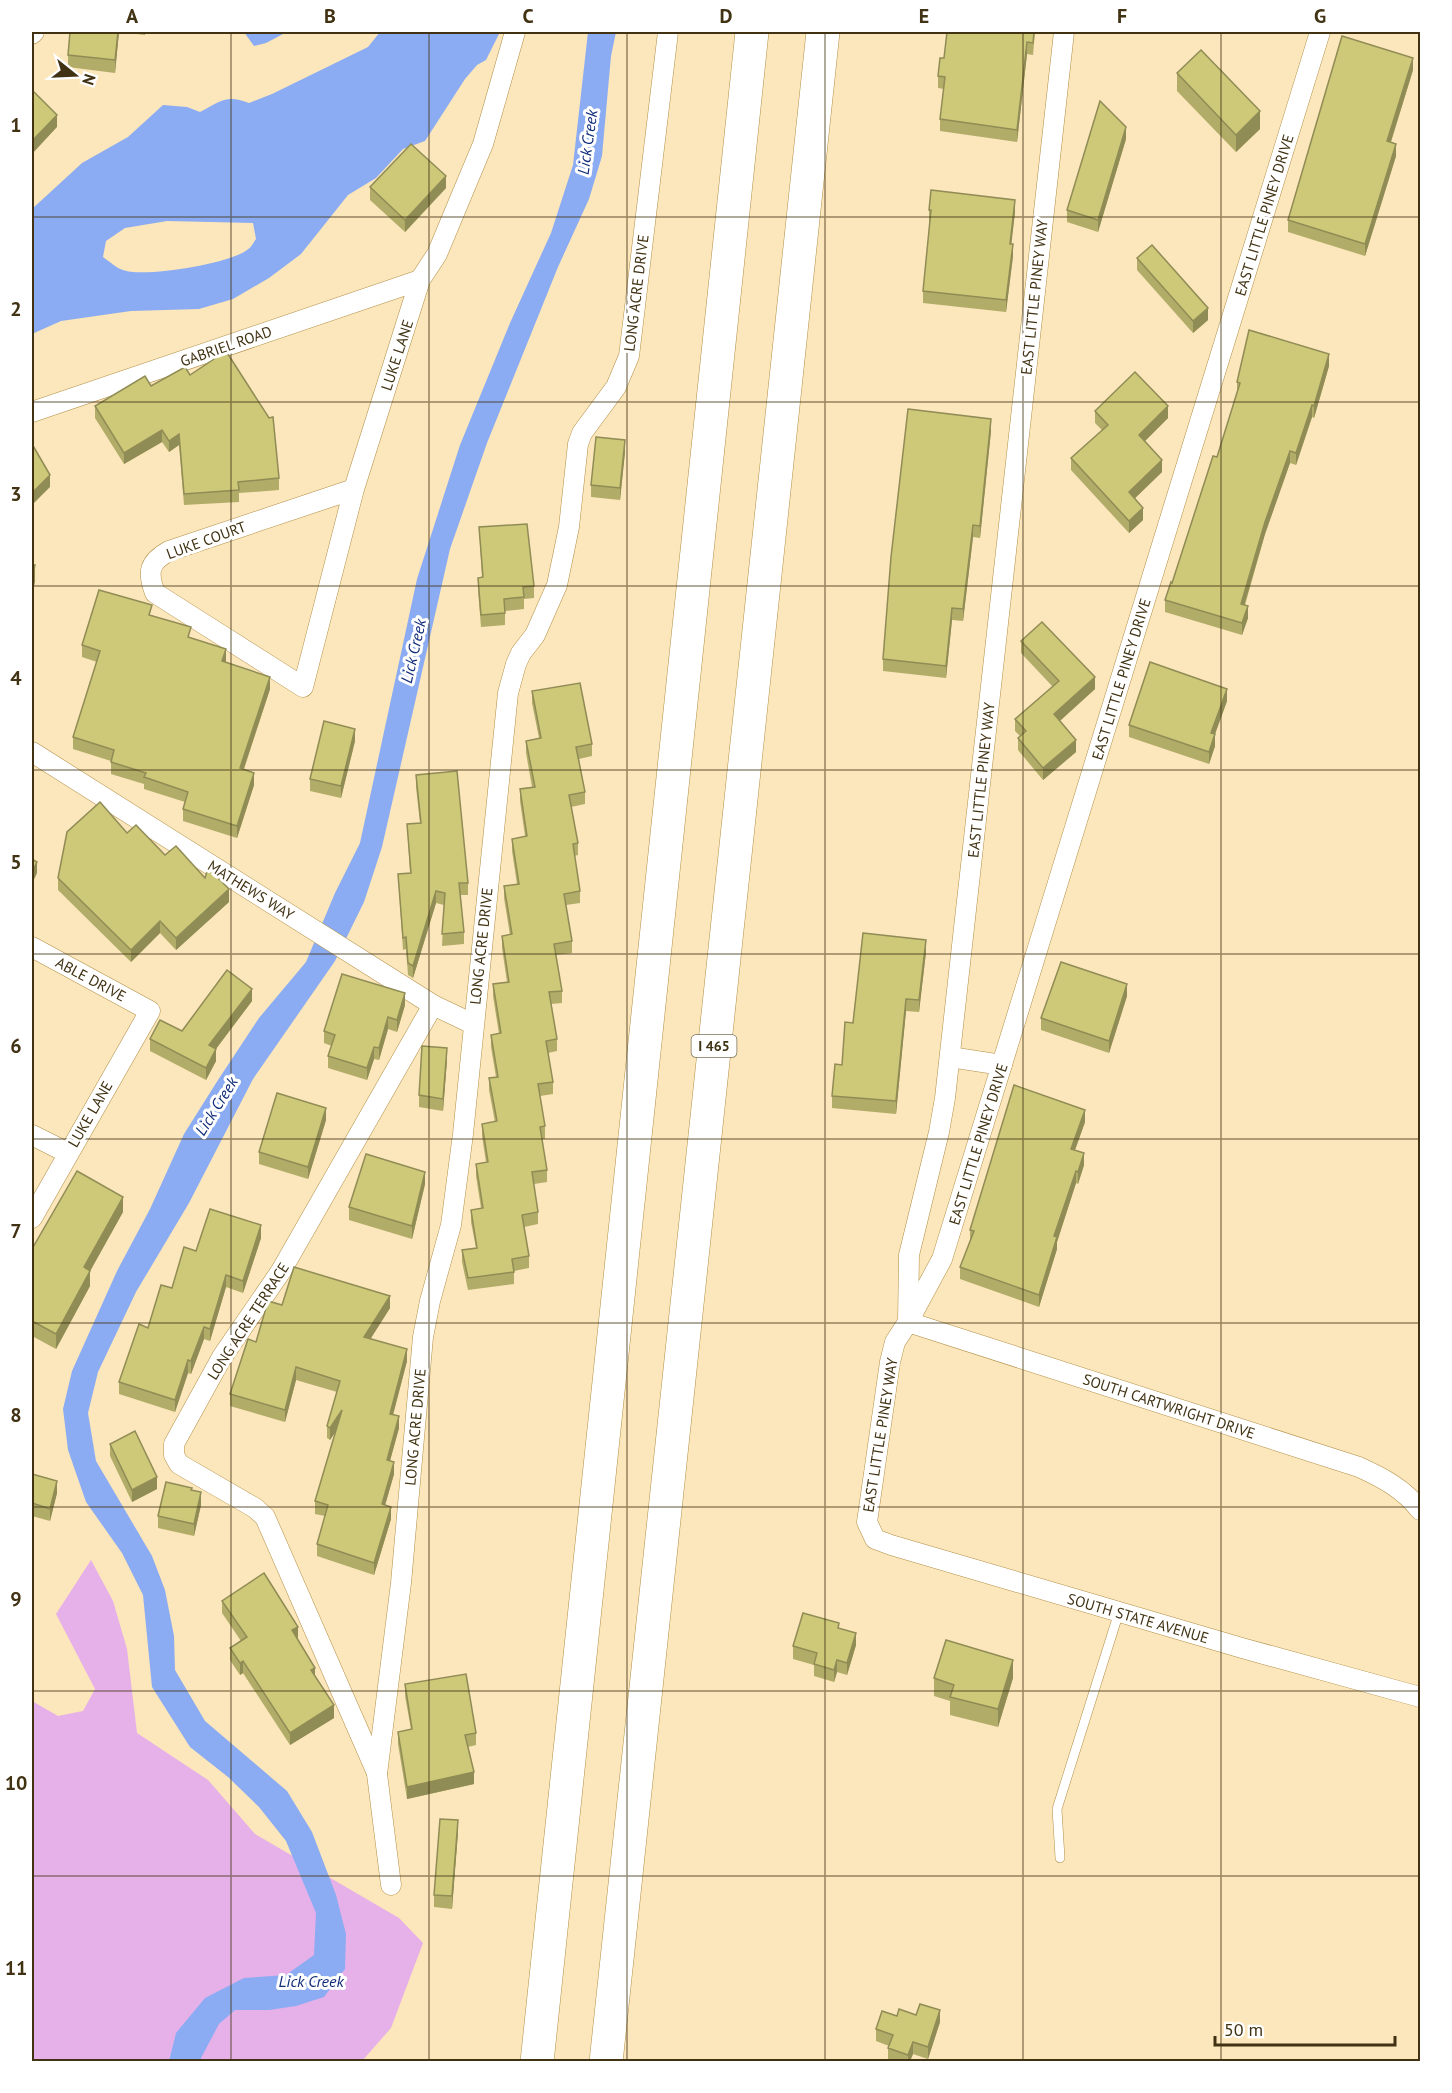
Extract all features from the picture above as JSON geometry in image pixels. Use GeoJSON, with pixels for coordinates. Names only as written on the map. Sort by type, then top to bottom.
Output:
{"type":"FeatureCollection","features":[{"type":"Feature","properties":{"kind":"highway"},"geometry":{"type":"LineString","coordinates":[[537,2061],[752,32]]}},
{"type":"Feature","properties":{"kind":"highway","name":"I 465"},"geometry":{"type":"LineString","coordinates":[[606,2061],[823,32]]}},
{"type":"Feature","properties":{"kind":"street","name":"LUKE LANE"},"geometry":{"type":"LineString","coordinates":[[303,687],[354,489],[420,280],[437,254],[483,144],[515,32]]}},
{"type":"Feature","properties":{"kind":"street","name":"LONG ACRE DRIVE"},"geometry":{"type":"LineString","coordinates":[[391,1885],[377,1774],[401,1583],[423,1337],[430,1300],[451,1225],[463,1134],[510,681],[521,653],[535,635],[557,585],[569,527],[578,444],[582,434],[616,387],[629,356],[668,32]]}},
{"type":"Feature","properties":{"kind":"street","name":"EAST LITTLE PINEY WAY"},"geometry":{"type":"LineString","coordinates":[[867,1522],[895,1342],[908,1322],[909,1255],[939,1132],[950,1058],[1064,32]]}},
{"type":"Feature","properties":{"kind":"street","name":"EAST LITTLE PINEY DRIVE"},"geometry":{"type":"LineString","coordinates":[[908,1322],[942,1259],[1320,32]]}},
{"type":"Feature","properties":{"kind":"street","name":"GABRIEL ROAD"},"geometry":{"type":"LineString","coordinates":[[32,412],[420,280]]}},
{"type":"Feature","properties":{"kind":"street","name":"LUKE COURT"},"geometry":{"type":"LineString","coordinates":[[303,687],[161,597],[155,592],[150,575],[158,557],[169,551],[354,489]]}},
{"type":"Feature","properties":{"kind":"street","name":"MATHEWS WAY"},"geometry":{"type":"LineString","coordinates":[[32,752],[433,1005],[473,1023]]}},
{"type":"Feature","properties":{"kind":"street","name":"ABLE DRIVE"},"geometry":{"type":"LineString","coordinates":[[32,947],[150,1011]]}},
{"type":"Feature","properties":{"kind":"street","name":"LONG ACRE TERRACE"},"geometry":{"type":"LineString","coordinates":[[377,1774],[265,1517],[255,1508],[179,1464],[173,1451],[174,1444],[222,1357],[281,1271],[433,1005]]}},
{"type":"Feature","properties":{"kind":"street","name":"LUKE LANE"},"geometry":{"type":"LineString","coordinates":[[32,1218],[150,1011]]}},
{"type":"Feature","properties":{"kind":"street"},"geometry":{"type":"LineString","coordinates":[[950,1058],[1002,1065]]}},
{"type":"Feature","properties":{"kind":"street"},"geometry":{"type":"LineString","coordinates":[[32,1135],[68,1153]]}},
{"type":"Feature","properties":{"kind":"street","name":"SOUTH CARTWRIGHT DRIVE"},"geometry":{"type":"LineString","coordinates":[[908,1322],[1359,1467],[1387,1480],[1413,1500],[1420,1510]]}},
{"type":"Feature","properties":{"kind":"street","name":"SOUTH STATE AVENUE"},"geometry":{"type":"LineString","coordinates":[[867,1522],[875,1539],[891,1545],[1420,1697]]}},
{"type":"Feature","properties":{"kind":"lane"},"geometry":{"type":"LineString","coordinates":[[1060,1858],[1057,1809],[1119,1612]]}},
{"type":"Feature","properties":{"kind":"shaded area"},"geometry":{"type":"Polygon","coordinates":[[[91,1560],[113,1601],[127,1649],[137,1733],[208,1780],[255,1834],[399,1918],[423,1943],[391,2028],[362,2061],[32,2061],[32,1701],[58,1716],[83,1711],[95,1689],[56,1614],[91,1560]]]}},
{"type":"Feature","properties":{"kind":"water"},"geometry":{"type":"Polygon","coordinates":[[[244,32],[287,32],[266,43],[254,46],[244,32]]]}},
{"type":"Feature","properties":{"kind":"water"},"geometry":{"type":"Polygon","coordinates":[[[380,32],[500,32],[486,60],[477,65],[465,79],[425,141],[403,149],[376,178],[348,195],[301,254],[269,278],[233,299],[199,309],[131,311],[61,321],[32,334],[32,209],[82,163],[128,137],[163,105],[187,107],[200,112],[229,99],[249,103],[368,47],[380,32]],[[167,221],[125,228],[106,241],[103,257],[120,269],[133,272],[166,271],[205,265],[237,255],[251,247],[256,239],[253,223],[167,221]]]}},
{"type":"Feature","properties":{"kind":"water","name":"Lick Creek"},"geometry":{"type":"Polygon","coordinates":[[[588,32],[616,32],[611,56],[602,156],[589,199],[558,267],[487,443],[450,549],[382,847],[364,902],[335,961],[253,1079],[189,1203],[136,1292],[98,1372],[88,1413],[96,1461],[152,1556],[165,1590],[174,1636],[175,1670],[205,1721],[287,1791],[312,1832],[336,1895],[346,1934],[345,1969],[324,1997],[296,2006],[269,2010],[235,2010],[219,2024],[201,2058],[202,2061],[169,2061],[176,2033],[205,1998],[244,1978],[286,1975],[314,1955],[316,1913],[286,1841],[259,1807],[228,1777],[190,1747],[152,1687],[143,1595],[122,1553],[86,1502],[68,1450],[63,1409],[72,1371],[117,1271],[150,1209],[184,1134],[259,1018],[306,962],[335,893],[360,843],[417,579],[460,445],[510,323],[551,233],[573,165],[588,32]]]}},
{"type":"Feature","properties":{"kind":"building"},"geometry":{"type":"Polygon","coordinates":[[[70,32],[118,32],[115,60],[68,55],[70,32]]]}},
{"type":"Feature","properties":{"kind":"building"},"geometry":{"type":"Polygon","coordinates":[[[947,32],[1034,32],[1033,43],[1027,42],[1017,130],[940,119],[945,77],[938,76],[940,58],[944,58],[947,32]]]}},
{"type":"Feature","properties":{"kind":"building"},"geometry":{"type":"Polygon","coordinates":[[[1342,36],[1413,58],[1387,141],[1396,144],[1365,244],[1288,220],[1342,36]]]}},
{"type":"Feature","properties":{"kind":"building"},"geometry":{"type":"Polygon","coordinates":[[[1201,50],[1260,111],[1236,135],[1177,73],[1201,50]]]}},
{"type":"Feature","properties":{"kind":"building"},"geometry":{"type":"Polygon","coordinates":[[[32,90],[57,115],[32,141],[32,90]]]}},
{"type":"Feature","properties":{"kind":"building"},"geometry":{"type":"Polygon","coordinates":[[[1100,101],[1126,127],[1098,220],[1067,210],[1100,101]]]}},
{"type":"Feature","properties":{"kind":"building"},"geometry":{"type":"Polygon","coordinates":[[[411,144],[446,176],[405,220],[370,187],[411,144]]]}},
{"type":"Feature","properties":{"kind":"building"},"geometry":{"type":"Polygon","coordinates":[[[931,190],[1015,200],[1010,244],[1013,244],[1006,300],[923,291],[931,190]]]}},
{"type":"Feature","properties":{"kind":"building"},"geometry":{"type":"Polygon","coordinates":[[[1152,245],[1208,308],[1193,321],[1137,258],[1152,245]]]}},
{"type":"Feature","properties":{"kind":"building"},"geometry":{"type":"Polygon","coordinates":[[[1249,330],[1329,354],[1314,406],[1312,405],[1296,453],[1290,451],[1265,522],[1241,604],[1248,606],[1242,623],[1165,600],[1213,456],[1217,457],[1240,383],[1237,382],[1249,330]]]}},
{"type":"Feature","properties":{"kind":"building"},"geometry":{"type":"Polygon","coordinates":[[[226,351],[269,418],[273,417],[279,478],[238,482],[239,490],[184,494],[179,434],[169,441],[162,430],[124,453],[95,406],[145,376],[151,386],[185,367],[190,375],[226,351]]]}},
{"type":"Feature","properties":{"kind":"building"},"geometry":{"type":"Polygon","coordinates":[[[1135,372],[1168,406],[1139,435],[1162,460],[1129,492],[1143,508],[1129,521],[1071,458],[1108,425],[1095,411],[1135,372]]]}},
{"type":"Feature","properties":{"kind":"building"},"geometry":{"type":"Polygon","coordinates":[[[908,409],[991,419],[980,526],[973,525],[963,609],[952,608],[946,666],[883,659],[891,557],[908,409]]]}},
{"type":"Feature","properties":{"kind":"building"},"geometry":{"type":"Polygon","coordinates":[[[596,437],[625,440],[620,488],[591,485],[596,437]]]}},
{"type":"Feature","properties":{"kind":"building"},"geometry":{"type":"Polygon","coordinates":[[[32,444],[50,475],[32,493],[32,444]]]}},
{"type":"Feature","properties":{"kind":"building"},"geometry":{"type":"Polygon","coordinates":[[[527,524],[534,586],[523,587],[524,597],[504,599],[505,613],[481,615],[478,578],[483,577],[479,527],[527,524]]]}},
{"type":"Feature","properties":{"kind":"building"},"geometry":{"type":"Polygon","coordinates":[[[99,590],[152,605],[149,615],[191,627],[188,637],[226,649],[222,661],[270,677],[240,768],[254,773],[237,826],[183,809],[188,792],[144,777],[146,773],[111,762],[114,750],[73,737],[100,651],[82,645],[99,590]]]}},
{"type":"Feature","properties":{"kind":"building"},"geometry":{"type":"Polygon","coordinates":[[[1042,622],[1095,677],[1054,714],[1076,740],[1043,768],[1018,738],[1026,731],[1015,719],[1059,681],[1021,641],[1042,622]]]}},
{"type":"Feature","properties":{"kind":"building"},"geometry":{"type":"Polygon","coordinates":[[[1150,662],[1227,689],[1211,733],[1215,734],[1209,752],[1129,725],[1150,662]]]}},
{"type":"Feature","properties":{"kind":"building"},"geometry":{"type":"Polygon","coordinates":[[[580,683],[592,744],[576,747],[585,792],[569,795],[578,843],[573,844],[580,891],[564,894],[572,941],[554,944],[562,991],[549,992],[557,1039],[546,1041],[553,1082],[538,1084],[545,1126],[540,1127],[547,1170],[532,1172],[538,1212],[522,1215],[529,1256],[512,1259],[514,1272],[468,1278],[462,1250],[477,1248],[471,1210],[483,1208],[476,1164],[488,1162],[482,1124],[497,1121],[489,1078],[498,1077],[491,1035],[501,1033],[493,984],[509,982],[502,936],[512,934],[504,886],[519,884],[512,839],[527,836],[520,789],[535,787],[526,741],[541,738],[532,691],[580,683]]]}},
{"type":"Feature","properties":{"kind":"building"},"geometry":{"type":"Polygon","coordinates":[[[324,721],[355,729],[341,786],[310,779],[324,721]]]}},
{"type":"Feature","properties":{"kind":"building"},"geometry":{"type":"Polygon","coordinates":[[[457,771],[468,883],[459,883],[464,932],[442,934],[445,893],[436,891],[413,966],[408,963],[406,937],[403,938],[398,874],[411,873],[407,824],[421,823],[416,775],[457,771]]]}},
{"type":"Feature","properties":{"kind":"building"},"geometry":{"type":"Polygon","coordinates":[[[100,802],[127,833],[136,825],[165,855],[176,846],[205,878],[208,868],[229,889],[176,938],[160,921],[131,950],[58,878],[67,832],[100,802]]]}},
{"type":"Feature","properties":{"kind":"building"},"geometry":{"type":"Polygon","coordinates":[[[32,859],[37,862],[32,872],[32,859]]]}},
{"type":"Feature","properties":{"kind":"building"},"geometry":{"type":"Polygon","coordinates":[[[863,933],[926,940],[919,1000],[906,999],[896,1101],[832,1096],[835,1064],[842,1065],[845,1022],[853,1023],[863,933]]]}},
{"type":"Feature","properties":{"kind":"building"},"geometry":{"type":"Polygon","coordinates":[[[1061,962],[1127,984],[1109,1041],[1041,1018],[1061,962]]]}},
{"type":"Feature","properties":{"kind":"building"},"geometry":{"type":"Polygon","coordinates":[[[227,970],[252,989],[209,1045],[216,1049],[206,1068],[150,1039],[160,1020],[182,1031],[227,970]]]}},
{"type":"Feature","properties":{"kind":"building"},"geometry":{"type":"Polygon","coordinates":[[[342,974],[405,993],[397,1020],[388,1017],[379,1048],[374,1047],[367,1068],[328,1056],[335,1035],[324,1031],[342,974]]]}},
{"type":"Feature","properties":{"kind":"building"},"geometry":{"type":"Polygon","coordinates":[[[422,1046],[447,1048],[443,1099],[419,1095],[422,1046]]]}},
{"type":"Feature","properties":{"kind":"building"},"geometry":{"type":"Polygon","coordinates":[[[1014,1085],[1085,1110],[1071,1149],[1084,1153],[1054,1236],[1057,1237],[1039,1295],[960,1267],[974,1231],[970,1230],[1014,1085]]]}},
{"type":"Feature","properties":{"kind":"building"},"geometry":{"type":"Polygon","coordinates":[[[277,1093],[326,1108],[308,1167],[259,1152],[277,1093]]]}},
{"type":"Feature","properties":{"kind":"building"},"geometry":{"type":"Polygon","coordinates":[[[366,1154],[425,1172],[412,1226],[349,1207],[366,1154]]]}},
{"type":"Feature","properties":{"kind":"building"},"geometry":{"type":"Polygon","coordinates":[[[77,1171],[123,1197],[84,1267],[90,1271],[56,1334],[32,1321],[32,1249],[77,1171]]]}},
{"type":"Feature","properties":{"kind":"building"},"geometry":{"type":"Polygon","coordinates":[[[210,1209],[261,1225],[243,1281],[226,1275],[210,1329],[204,1327],[191,1361],[188,1360],[175,1400],[119,1382],[139,1324],[148,1328],[161,1285],[172,1288],[184,1247],[196,1251],[210,1209]]]}},
{"type":"Feature","properties":{"kind":"building"},"geometry":{"type":"Polygon","coordinates":[[[294,1267],[390,1296],[364,1337],[407,1349],[390,1414],[399,1416],[387,1460],[394,1462],[382,1504],[391,1507],[374,1563],[317,1544],[328,1505],[315,1501],[342,1410],[330,1428],[327,1426],[340,1381],[296,1367],[285,1410],[230,1394],[248,1339],[256,1342],[268,1301],[282,1305],[294,1267]]]}},
{"type":"Feature","properties":{"kind":"building"},"geometry":{"type":"Polygon","coordinates":[[[135,1431],[157,1477],[132,1490],[110,1444],[135,1431]]]}},
{"type":"Feature","properties":{"kind":"building"},"geometry":{"type":"Polygon","coordinates":[[[32,1474],[57,1481],[50,1509],[32,1503],[32,1474]]]}},
{"type":"Feature","properties":{"kind":"building"},"geometry":{"type":"Polygon","coordinates":[[[166,1482],[201,1492],[194,1524],[158,1516],[166,1482]]]}},
{"type":"Feature","properties":{"kind":"building"},"geometry":{"type":"Polygon","coordinates":[[[264,1573],[298,1627],[292,1630],[315,1668],[311,1670],[334,1705],[290,1733],[243,1661],[240,1663],[230,1648],[247,1637],[222,1601],[264,1573]]]}},
{"type":"Feature","properties":{"kind":"building"},"geometry":{"type":"Polygon","coordinates":[[[803,1613],[839,1623],[838,1628],[856,1633],[847,1663],[837,1660],[834,1670],[814,1664],[817,1653],[793,1646],[803,1613]]]}},
{"type":"Feature","properties":{"kind":"building"},"geometry":{"type":"Polygon","coordinates":[[[946,1640],[1013,1660],[998,1709],[950,1697],[954,1685],[934,1678],[946,1640]]]}},
{"type":"Feature","properties":{"kind":"building"},"geometry":{"type":"Polygon","coordinates":[[[466,1674],[476,1733],[465,1735],[474,1772],[407,1787],[398,1732],[412,1729],[405,1684],[466,1674]]]}},
{"type":"Feature","properties":{"kind":"building"},"geometry":{"type":"Polygon","coordinates":[[[440,1819],[458,1820],[452,1896],[434,1895],[440,1819]]]}},
{"type":"Feature","properties":{"kind":"building"},"geometry":{"type":"Polygon","coordinates":[[[920,2004],[940,2010],[928,2047],[913,2042],[908,2055],[888,2048],[893,2035],[876,2029],[882,2011],[897,2016],[899,2009],[916,2015],[920,2004]]]}}]}
